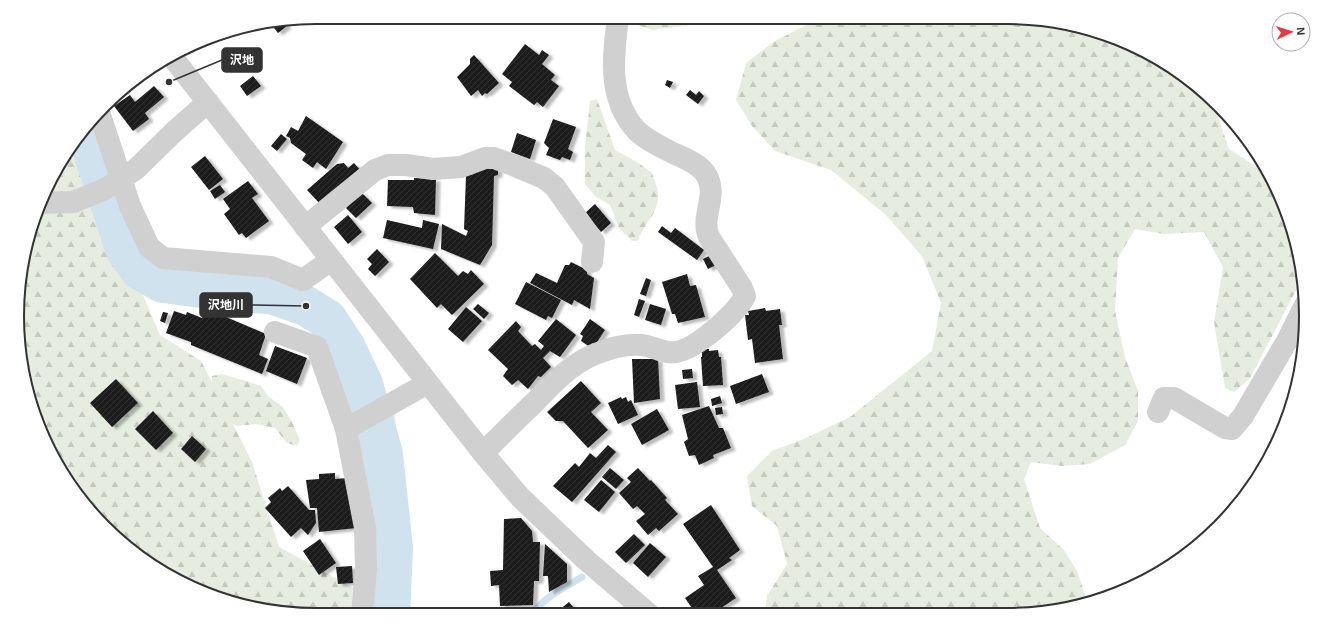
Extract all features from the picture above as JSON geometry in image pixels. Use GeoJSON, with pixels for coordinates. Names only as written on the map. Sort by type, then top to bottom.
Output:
{"type":"FeatureCollection","features":[{"type":"Feature","properties":{"kind":"street"},"geometry":{"type":"LineString","coordinates":[[483,453],[557,379],[577,363],[594,355],[626,345],[646,346],[660,351],[676,352],[689,348],[718,327],[740,306],[745,296],[742,288],[706,231],[712,188],[706,174],[696,164],[658,146],[639,132],[629,120],[623,109],[616,93],[614,71],[617,24]]}},
{"type":"Feature","properties":{"kind":"street"},"geometry":{"type":"LineString","coordinates":[[175,60],[483,453],[520,497],[586,560],[642,608]]}},
{"type":"Feature","properties":{"kind":"street"},"geometry":{"type":"LineString","coordinates":[[47,203],[73,202],[103,190],[135,170],[176,130],[208,102]]}},
{"type":"Feature","properties":{"kind":"street"},"geometry":{"type":"LineString","coordinates":[[101,118],[130,206],[149,246],[163,258],[271,267],[302,280],[331,260]]}},
{"type":"Feature","properties":{"kind":"street"},"geometry":{"type":"LineString","coordinates":[[306,227],[376,170],[388,165],[406,165],[433,169],[461,167],[485,158],[494,158],[544,178],[555,186],[594,242],[592,262]]}},
{"type":"Feature","properties":{"kind":"street"},"geometry":{"type":"LineString","coordinates":[[1158,412],[1164,398],[1174,398],[1225,428],[1232,430],[1243,416],[1287,341],[1299,317]]}},
{"type":"Feature","properties":{"kind":"street"},"geometry":{"type":"LineString","coordinates":[[275,332],[317,347],[346,429],[365,528],[366,569],[363,608]]}},
{"type":"Feature","properties":{"kind":"street"},"geometry":{"type":"LineString","coordinates":[[346,429],[428,383]]}},
{"type":"Feature","properties":{"kind":"green space"},"geometry":{"type":"Polygon","coordinates":[[[634,24],[696,24],[653,30],[634,24]]]}},
{"type":"Feature","properties":{"kind":"green space"},"geometry":{"type":"Polygon","coordinates":[[[808,24],[1007,24],[1045,26],[1083,34],[1101,39],[1136,54],[1153,63],[1185,84],[1200,96],[1217,114],[1229,149],[1260,170],[1284,222],[1297,278],[1298,288],[1250,378],[1234,392],[1225,388],[1214,322],[1223,267],[1204,232],[1164,234],[1135,229],[1118,258],[1115,311],[1125,357],[1138,391],[1138,421],[1125,445],[1090,464],[1061,466],[1031,462],[1024,479],[1040,528],[1064,550],[1077,571],[1086,597],[1045,606],[1007,608],[766,608],[767,596],[787,564],[777,526],[752,506],[747,476],[772,451],[804,439],[850,417],[932,351],[941,303],[922,256],[885,214],[831,170],[775,151],[752,126],[736,100],[746,63],[775,41],[808,24]]]}},
{"type":"Feature","properties":{"kind":"green space"},"geometry":{"type":"Polygon","coordinates":[[[597,99],[615,150],[637,162],[652,173],[657,187],[658,201],[656,208],[638,241],[632,241],[619,228],[610,205],[595,196],[585,184],[585,147],[590,101],[597,99]]]}},
{"type":"Feature","properties":{"kind":"green space"},"geometry":{"type":"Polygon","coordinates":[[[79,145],[160,335],[201,361],[212,382],[212,376],[221,374],[261,386],[269,397],[283,407],[292,422],[300,440],[297,446],[287,443],[275,428],[256,424],[237,426],[233,424],[252,462],[279,547],[368,596],[355,436],[395,414],[409,608],[316,608],[278,606],[240,598],[204,586],[170,569],[138,548],[123,536],[96,509],[84,494],[63,462],[39,410],[26,354],[24,316],[26,278],[34,240],[39,222],[54,187],[79,145]]]}},
{"type":"Feature","properties":{"kind":"building"},"geometry":{"type":"Polygon","coordinates":[[[287,26],[287,26],[278,33],[273,27],[287,26]]]}},
{"type":"Feature","properties":{"kind":"building"},"geometry":{"type":"Polygon","coordinates":[[[525,44],[539,55],[542,50],[549,55],[542,64],[555,75],[551,80],[559,86],[543,107],[537,102],[534,105],[509,86],[512,82],[502,74],[525,44]]]}},
{"type":"Feature","properties":{"kind":"building"},"geometry":{"type":"Polygon","coordinates":[[[474,55],[499,83],[487,94],[485,93],[482,96],[478,90],[471,96],[457,77],[470,64],[470,59],[474,55]]]}},
{"type":"Feature","properties":{"kind":"building"},"geometry":{"type":"Polygon","coordinates":[[[253,76],[261,86],[247,96],[240,86],[253,76]]]}},
{"type":"Feature","properties":{"kind":"building"},"geometry":{"type":"Polygon","coordinates":[[[667,80],[673,82],[670,88],[665,85],[667,80]]]}},
{"type":"Feature","properties":{"kind":"building"},"geometry":{"type":"Polygon","coordinates":[[[154,86],[164,97],[145,113],[149,119],[133,131],[114,106],[130,95],[135,102],[154,86]]]}},
{"type":"Feature","properties":{"kind":"building"},"geometry":{"type":"Polygon","coordinates":[[[690,90],[696,95],[699,91],[704,96],[698,104],[686,95],[690,90]]]}},
{"type":"Feature","properties":{"kind":"building"},"geometry":{"type":"Polygon","coordinates":[[[306,116],[343,142],[326,169],[317,162],[313,168],[302,160],[306,154],[291,143],[290,138],[286,136],[291,127],[298,131],[306,116]]]}},
{"type":"Feature","properties":{"kind":"building"},"geometry":{"type":"Polygon","coordinates":[[[553,119],[576,127],[568,149],[573,152],[570,160],[562,157],[560,160],[546,155],[549,148],[544,143],[553,119]]]}},
{"type":"Feature","properties":{"kind":"building"},"geometry":{"type":"Polygon","coordinates":[[[517,133],[536,140],[530,159],[511,152],[517,133]]]}},
{"type":"Feature","properties":{"kind":"building"},"geometry":{"type":"Polygon","coordinates":[[[281,134],[287,139],[277,151],[271,146],[281,134]]]}},
{"type":"Feature","properties":{"kind":"building"},"geometry":{"type":"Polygon","coordinates":[[[205,156],[223,179],[209,190],[191,167],[205,156]]]}},
{"type":"Feature","properties":{"kind":"building"},"geometry":{"type":"Polygon","coordinates":[[[344,163],[348,168],[354,163],[361,171],[321,205],[307,190],[337,164],[344,163]]]}},
{"type":"Feature","properties":{"kind":"building"},"geometry":{"type":"Polygon","coordinates":[[[498,168],[498,175],[494,176],[492,245],[480,265],[441,249],[442,224],[466,236],[468,231],[464,229],[466,176],[473,174],[473,170],[498,168]]]}},
{"type":"Feature","properties":{"kind":"building"},"geometry":{"type":"Polygon","coordinates":[[[414,178],[436,179],[435,215],[414,213],[413,207],[387,206],[388,180],[414,180],[414,178]]]}},
{"type":"Feature","properties":{"kind":"building"},"geometry":{"type":"Polygon","coordinates":[[[248,181],[258,194],[252,198],[269,221],[246,238],[242,233],[239,235],[224,214],[230,209],[223,199],[248,181]]]}},
{"type":"Feature","properties":{"kind":"building"},"geometry":{"type":"Polygon","coordinates":[[[220,185],[225,192],[215,199],[210,191],[220,185]]]}},
{"type":"Feature","properties":{"kind":"building"},"geometry":{"type":"Polygon","coordinates":[[[361,192],[372,203],[356,218],[346,208],[361,192]]]}},
{"type":"Feature","properties":{"kind":"building"},"geometry":{"type":"Polygon","coordinates":[[[595,204],[611,223],[601,232],[585,213],[595,204]]]}},
{"type":"Feature","properties":{"kind":"building"},"geometry":{"type":"Polygon","coordinates":[[[348,215],[362,232],[348,244],[334,227],[348,215]]]}},
{"type":"Feature","properties":{"kind":"building"},"geometry":{"type":"Polygon","coordinates":[[[387,220],[422,228],[423,220],[439,224],[433,249],[383,238],[387,220]]]}},
{"type":"Feature","properties":{"kind":"building"},"geometry":{"type":"Polygon","coordinates":[[[662,226],[671,233],[675,228],[704,250],[697,260],[658,232],[662,226]]]}},
{"type":"Feature","properties":{"kind":"building"},"geometry":{"type":"Polygon","coordinates":[[[377,249],[389,262],[375,276],[368,269],[372,264],[367,259],[377,249]]]}},
{"type":"Feature","properties":{"kind":"building"},"geometry":{"type":"Polygon","coordinates":[[[435,253],[458,276],[463,271],[468,274],[471,270],[484,284],[452,315],[441,304],[437,308],[410,279],[435,253]]]}},
{"type":"Feature","properties":{"kind":"building"},"geometry":{"type":"Polygon","coordinates":[[[711,255],[716,265],[708,269],[703,259],[711,255]]]}},
{"type":"Feature","properties":{"kind":"building"},"geometry":{"type":"Polygon","coordinates":[[[571,262],[587,270],[587,274],[594,278],[590,309],[574,300],[572,305],[530,283],[536,273],[557,283],[565,265],[569,265],[571,262]]]}},
{"type":"Feature","properties":{"kind":"building"},"geometry":{"type":"Polygon","coordinates":[[[687,274],[690,286],[696,285],[705,317],[678,323],[675,314],[672,314],[662,282],[687,274]]]}},
{"type":"Feature","properties":{"kind":"building"},"geometry":{"type":"Polygon","coordinates":[[[646,278],[651,280],[646,296],[640,294],[646,278]]]}},
{"type":"Feature","properties":{"kind":"building"},"geometry":{"type":"Polygon","coordinates":[[[526,282],[561,300],[552,318],[548,316],[546,320],[515,304],[526,282]]]}},
{"type":"Feature","properties":{"kind":"building"},"geometry":{"type":"Polygon","coordinates":[[[639,299],[645,301],[639,317],[634,315],[639,299]]]}},
{"type":"Feature","properties":{"kind":"building"},"geometry":{"type":"Polygon","coordinates":[[[478,304],[489,313],[484,319],[473,309],[478,304]]]}},
{"type":"Feature","properties":{"kind":"building"},"geometry":{"type":"Polygon","coordinates":[[[650,304],[666,309],[661,325],[645,320],[650,304]]]}},
{"type":"Feature","properties":{"kind":"building"},"geometry":{"type":"Polygon","coordinates":[[[466,307],[482,321],[463,342],[448,329],[466,307]]]}},
{"type":"Feature","properties":{"kind":"building"},"geometry":{"type":"Polygon","coordinates":[[[765,308],[766,311],[780,309],[782,325],[779,325],[783,359],[755,363],[752,339],[748,340],[745,315],[749,315],[748,311],[765,308]]]}},
{"type":"Feature","properties":{"kind":"building"},"geometry":{"type":"Polygon","coordinates":[[[207,309],[266,334],[259,355],[268,359],[262,374],[191,345],[191,342],[166,333],[174,311],[186,315],[187,312],[202,318],[207,309]]]}},
{"type":"Feature","properties":{"kind":"building"},"geometry":{"type":"Polygon","coordinates":[[[163,312],[168,313],[165,323],[160,321],[163,312]]]}},
{"type":"Feature","properties":{"kind":"building"},"geometry":{"type":"Polygon","coordinates":[[[556,319],[576,335],[560,357],[550,351],[543,358],[551,367],[541,377],[538,376],[528,389],[518,380],[512,385],[503,376],[508,369],[488,350],[516,321],[521,327],[518,331],[532,346],[535,344],[541,350],[544,346],[538,341],[556,319]]]}},
{"type":"Feature","properties":{"kind":"building"},"geometry":{"type":"Polygon","coordinates":[[[590,319],[605,330],[595,345],[592,343],[590,347],[581,341],[583,336],[580,334],[590,319]]]}},
{"type":"Feature","properties":{"kind":"building"},"geometry":{"type":"Polygon","coordinates":[[[275,346],[307,358],[297,384],[266,371],[275,346]]]}},
{"type":"Feature","properties":{"kind":"building"},"geometry":{"type":"Polygon","coordinates":[[[702,349],[709,349],[709,351],[718,350],[719,357],[721,357],[723,385],[703,386],[701,357],[702,349]]]}},
{"type":"Feature","properties":{"kind":"building"},"geometry":{"type":"Polygon","coordinates":[[[632,359],[658,359],[660,399],[634,403],[632,359]]]}},
{"type":"Feature","properties":{"kind":"building"},"geometry":{"type":"Polygon","coordinates":[[[692,369],[693,378],[683,379],[682,370],[692,369]]]}},
{"type":"Feature","properties":{"kind":"building"},"geometry":{"type":"Polygon","coordinates":[[[762,374],[769,392],[736,404],[730,386],[762,374]]]}},
{"type":"Feature","properties":{"kind":"building"},"geometry":{"type":"Polygon","coordinates":[[[116,379],[138,403],[112,427],[90,403],[116,379]]]}},
{"type":"Feature","properties":{"kind":"building"},"geometry":{"type":"Polygon","coordinates":[[[581,381],[601,403],[591,412],[608,430],[588,448],[563,421],[556,421],[547,412],[581,381]]]}},
{"type":"Feature","properties":{"kind":"building"},"geometry":{"type":"Polygon","coordinates":[[[697,382],[700,407],[678,409],[675,385],[697,382]]]}},
{"type":"Feature","properties":{"kind":"building"},"geometry":{"type":"Polygon","coordinates":[[[720,396],[722,403],[712,406],[711,399],[720,396]]]}},
{"type":"Feature","properties":{"kind":"building"},"geometry":{"type":"Polygon","coordinates":[[[621,397],[622,399],[626,397],[628,402],[631,400],[638,415],[618,424],[608,403],[621,397]]]}},
{"type":"Feature","properties":{"kind":"building"},"geometry":{"type":"Polygon","coordinates":[[[709,406],[719,428],[723,428],[731,448],[713,455],[714,458],[699,465],[695,455],[689,456],[684,442],[688,439],[682,415],[709,406]]]}},
{"type":"Feature","properties":{"kind":"building"},"geometry":{"type":"Polygon","coordinates":[[[722,407],[723,414],[716,415],[715,408],[722,407]]]}},
{"type":"Feature","properties":{"kind":"building"},"geometry":{"type":"Polygon","coordinates":[[[657,409],[669,430],[642,445],[631,424],[657,409]]]}},
{"type":"Feature","properties":{"kind":"building"},"geometry":{"type":"Polygon","coordinates":[[[153,411],[173,433],[156,450],[135,429],[153,411]]]}},
{"type":"Feature","properties":{"kind":"building"},"geometry":{"type":"Polygon","coordinates":[[[192,436],[206,449],[195,462],[181,449],[192,436]]]}},
{"type":"Feature","properties":{"kind":"building"},"geometry":{"type":"Polygon","coordinates":[[[608,445],[616,452],[572,502],[553,486],[575,463],[579,467],[590,453],[596,458],[608,445]]]}},
{"type":"Feature","properties":{"kind":"building"},"geometry":{"type":"Polygon","coordinates":[[[610,468],[624,480],[616,489],[602,477],[610,468]]]}},
{"type":"Feature","properties":{"kind":"building"},"geometry":{"type":"Polygon","coordinates":[[[638,468],[667,498],[665,500],[678,514],[659,531],[656,528],[648,535],[636,521],[645,514],[637,506],[633,509],[619,493],[631,482],[627,478],[638,468]]]}},
{"type":"Feature","properties":{"kind":"building"},"geometry":{"type":"Polygon","coordinates":[[[335,473],[335,479],[348,478],[356,528],[319,532],[317,508],[310,508],[306,480],[319,479],[319,474],[335,473]]]}},
{"type":"Feature","properties":{"kind":"building"},"geometry":{"type":"Polygon","coordinates":[[[601,480],[615,492],[599,512],[584,500],[601,480]]]}},
{"type":"Feature","properties":{"kind":"building"},"geometry":{"type":"Polygon","coordinates":[[[288,486],[309,510],[315,510],[316,523],[308,535],[301,528],[291,537],[265,508],[271,502],[268,498],[280,488],[282,491],[288,486]]]}},
{"type":"Feature","properties":{"kind":"building"},"geometry":{"type":"Polygon","coordinates":[[[711,505],[740,550],[729,558],[732,560],[717,570],[736,598],[721,608],[692,608],[685,598],[704,585],[698,576],[713,567],[683,524],[711,505]]]}},
{"type":"Feature","properties":{"kind":"building"},"geometry":{"type":"Polygon","coordinates":[[[521,518],[532,531],[533,542],[540,542],[539,581],[534,581],[533,605],[500,606],[499,585],[491,586],[490,571],[503,570],[504,519],[521,518]]]}},
{"type":"Feature","properties":{"kind":"building"},"geometry":{"type":"Polygon","coordinates":[[[634,534],[645,545],[626,563],[615,552],[634,534]]]}},
{"type":"Feature","properties":{"kind":"building"},"geometry":{"type":"Polygon","coordinates":[[[320,539],[336,563],[319,575],[303,551],[320,539]]]}},
{"type":"Feature","properties":{"kind":"building"},"geometry":{"type":"Polygon","coordinates":[[[650,543],[666,557],[648,577],[633,563],[650,543]]]}},
{"type":"Feature","properties":{"kind":"building"},"geometry":{"type":"Polygon","coordinates":[[[545,544],[567,564],[567,582],[549,592],[548,576],[543,576],[545,544]]]}},
{"type":"Feature","properties":{"kind":"building"},"geometry":{"type":"Polygon","coordinates":[[[352,566],[353,583],[338,584],[336,567],[352,566]]]}},
{"type":"Feature","properties":{"kind":"building"},"geometry":{"type":"Polygon","coordinates":[[[569,602],[574,608],[562,608],[569,602]]]}},
{"type":"Feature","properties":{"kind":"waterway"},"geometry":{"type":"LineString","coordinates":[[87,134],[126,251],[140,270],[163,283],[232,292],[271,294],[306,306],[327,319],[346,348],[363,384],[383,454],[393,548],[390,608]]}},
{"type":"Feature","properties":{"kind":"waterway"},"geometry":{"type":"LineString","coordinates":[[538,608],[549,597],[582,577]]}},
{"type":"Feature","properties":{"kind":"place","name":"沢地"},"geometry":{"type":"Point","coordinates":[169,82]}},
{"type":"Feature","properties":{"kind":"place","name":"沢地川"},"geometry":{"type":"Point","coordinates":[306,306]}}]}
